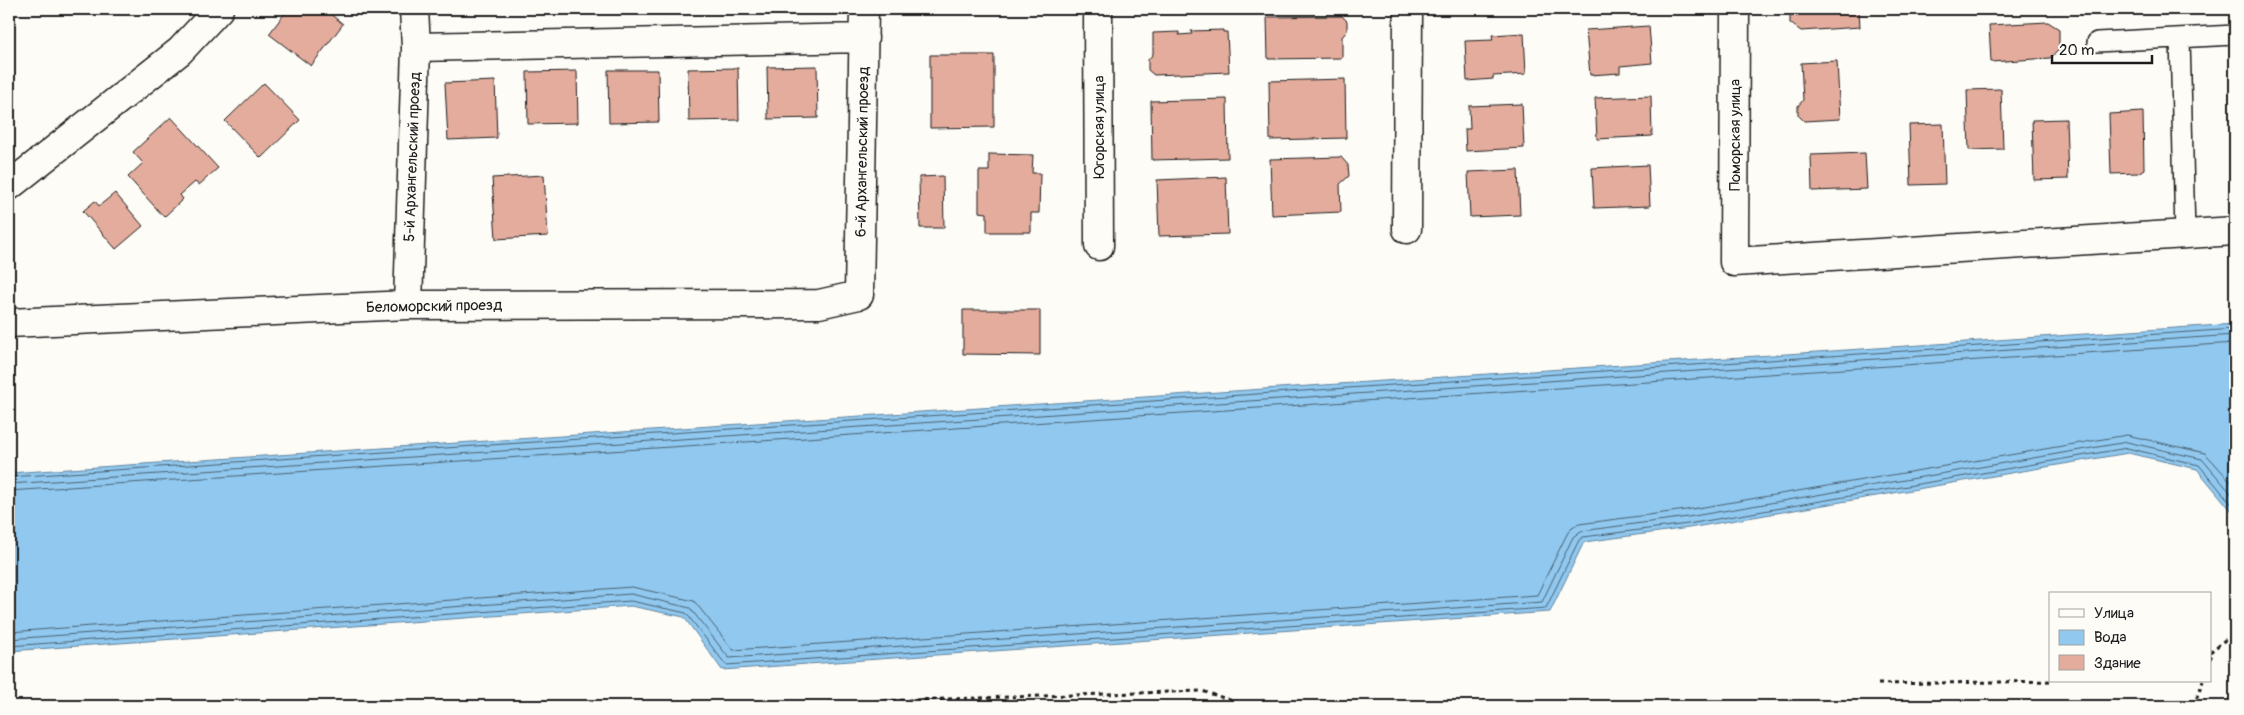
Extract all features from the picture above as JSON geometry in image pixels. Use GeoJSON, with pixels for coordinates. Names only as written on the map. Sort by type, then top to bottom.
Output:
{"type":"FeatureCollection","features":[{"type":"Feature","properties":{"kind":"street"},"geometry":{"type":"LineString","coordinates":[[9,186],[180,51],[219,9]]}},
{"type":"Feature","properties":{"kind":"street","name":"5-й Архангельский проезд"},"geometry":{"type":"LineString","coordinates":[[408,305],[416,47],[414,9]]}},
{"type":"Feature","properties":{"kind":"street","name":"6-й Архангельский проезд"},"geometry":{"type":"LineString","coordinates":[[859,294],[864,9]]}},
{"type":"Feature","properties":{"kind":"street","name":"Югорская улица"},"geometry":{"type":"LineString","coordinates":[[1098,9],[1099,246]]}},
{"type":"Feature","properties":{"kind":"street"},"geometry":{"type":"LineString","coordinates":[[1407,229],[1408,9]]}},
{"type":"Feature","properties":{"kind":"street","name":"Поморская улица"},"geometry":{"type":"LineString","coordinates":[[1735,9],[1734,262],[2185,234]]}},
{"type":"Feature","properties":{"kind":"street"},"geometry":{"type":"LineString","coordinates":[[416,47],[864,38]]}},
{"type":"Feature","properties":{"kind":"street"},"geometry":{"type":"LineString","coordinates":[[2185,234],[2235,231]]}},
{"type":"Feature","properties":{"kind":"street","name":"Беломорский проезд"},"geometry":{"type":"LineString","coordinates":[[9,323],[408,305],[819,304],[859,294]]}},
{"type":"Feature","properties":{"kind":"lane"},"geometry":{"type":"LineString","coordinates":[[2097,42],[2235,36]]}},
{"type":"Feature","properties":{"kind":"lane"},"geometry":{"type":"LineString","coordinates":[[2180,38],[2185,234]]}},
{"type":"Feature","properties":{"kind":"path"},"geometry":{"type":"LineString","coordinates":[[2212,652],[2235,632]]}},
{"type":"Feature","properties":{"kind":"path"},"geometry":{"type":"LineString","coordinates":[[1878,684],[2049,681]]}},
{"type":"Feature","properties":{"kind":"path"},"geometry":{"type":"LineString","coordinates":[[2194,706],[2203,682]]}},
{"type":"Feature","properties":{"kind":"path"},"geometry":{"type":"LineString","coordinates":[[788,704],[1202,691],[1248,706]]}},
{"type":"Feature","properties":{"kind":"water"},"geometry":{"type":"Polygon","coordinates":[[[2235,324],[2235,515],[2197,469],[2128,453],[1689,528],[1584,542],[1550,612],[722,670],[684,617],[631,606],[9,651],[9,473],[2235,324]]]}},
{"type":"Feature","properties":{"kind":"building"},"geometry":{"type":"Polygon","coordinates":[[[288,9],[324,9],[343,24],[311,66],[269,34],[288,9]]]}},
{"type":"Feature","properties":{"kind":"building"},"geometry":{"type":"Polygon","coordinates":[[[1156,9],[1235,9],[1235,10],[1161,14],[1156,9]]]}},
{"type":"Feature","properties":{"kind":"building"},"geometry":{"type":"Polygon","coordinates":[[[1464,9],[1522,9],[1464,11],[1464,9]]]}},
{"type":"Feature","properties":{"kind":"building"},"geometry":{"type":"Polygon","coordinates":[[[1790,9],[1859,9],[1860,27],[1801,31],[1790,23],[1790,9]]]}},
{"type":"Feature","properties":{"kind":"building"},"geometry":{"type":"Polygon","coordinates":[[[1342,16],[1347,21],[1347,31],[1342,37],[1342,58],[1268,59],[1267,17],[1342,16]]]}},
{"type":"Feature","properties":{"kind":"building"},"geometry":{"type":"Polygon","coordinates":[[[2048,22],[2059,29],[2059,50],[2050,58],[1991,62],[1989,25],[2048,22]]]}},
{"type":"Feature","properties":{"kind":"building"},"geometry":{"type":"Polygon","coordinates":[[[1649,26],[1652,63],[1620,66],[1620,73],[1590,75],[1586,30],[1649,26]]]}},
{"type":"Feature","properties":{"kind":"building"},"geometry":{"type":"Polygon","coordinates":[[[1223,30],[1223,32],[1227,32],[1229,72],[1154,75],[1148,70],[1148,60],[1153,54],[1153,33],[1179,32],[1179,35],[1192,34],[1191,31],[1223,30]]]}},
{"type":"Feature","properties":{"kind":"building"},"geometry":{"type":"Polygon","coordinates":[[[1524,33],[1526,74],[1493,76],[1493,79],[1467,81],[1465,41],[1493,40],[1492,35],[1524,33]]]}},
{"type":"Feature","properties":{"kind":"building"},"geometry":{"type":"Polygon","coordinates":[[[930,55],[994,55],[994,127],[930,128],[930,55]]]}},
{"type":"Feature","properties":{"kind":"building"},"geometry":{"type":"Polygon","coordinates":[[[1837,61],[1840,119],[1804,121],[1798,115],[1798,106],[1803,100],[1801,63],[1837,61]]]}},
{"type":"Feature","properties":{"kind":"building"},"geometry":{"type":"Polygon","coordinates":[[[817,66],[818,118],[768,119],[767,67],[817,66]]]}},
{"type":"Feature","properties":{"kind":"building"},"geometry":{"type":"Polygon","coordinates":[[[738,68],[739,120],[689,121],[688,69],[738,68]]]}},
{"type":"Feature","properties":{"kind":"building"},"geometry":{"type":"Polygon","coordinates":[[[608,70],[658,70],[659,122],[609,123],[608,70]]]}},
{"type":"Feature","properties":{"kind":"building"},"geometry":{"type":"Polygon","coordinates":[[[577,71],[578,123],[528,124],[527,72],[577,71]]]}},
{"type":"Feature","properties":{"kind":"building"},"geometry":{"type":"Polygon","coordinates":[[[1345,79],[1346,138],[1270,140],[1269,81],[1345,79]]]}},
{"type":"Feature","properties":{"kind":"building"},"geometry":{"type":"Polygon","coordinates":[[[495,81],[497,138],[448,140],[445,83],[495,81]]]}},
{"type":"Feature","properties":{"kind":"building"},"geometry":{"type":"Polygon","coordinates":[[[264,83],[300,120],[261,158],[225,121],[264,83]]]}},
{"type":"Feature","properties":{"kind":"building"},"geometry":{"type":"Polygon","coordinates":[[[2001,89],[2003,149],[1969,150],[1967,90],[2001,89]]]}},
{"type":"Feature","properties":{"kind":"building"},"geometry":{"type":"Polygon","coordinates":[[[1651,96],[1652,136],[1597,139],[1595,98],[1651,96]]]}},
{"type":"Feature","properties":{"kind":"building"},"geometry":{"type":"Polygon","coordinates":[[[1227,99],[1228,158],[1152,160],[1151,101],[1227,99]]]}},
{"type":"Feature","properties":{"kind":"building"},"geometry":{"type":"Polygon","coordinates":[[[1522,104],[1524,148],[1466,151],[1465,129],[1470,129],[1469,106],[1522,104]]]}},
{"type":"Feature","properties":{"kind":"building"},"geometry":{"type":"Polygon","coordinates":[[[2143,112],[2144,169],[2138,173],[2111,174],[2109,114],[2143,112]]]}},
{"type":"Feature","properties":{"kind":"building"},"geometry":{"type":"Polygon","coordinates":[[[171,117],[218,168],[199,185],[195,182],[180,195],[183,199],[164,217],[128,177],[143,163],[133,152],[171,117]]]}},
{"type":"Feature","properties":{"kind":"building"},"geometry":{"type":"Polygon","coordinates":[[[2066,119],[2068,179],[2034,180],[2032,120],[2066,119]]]}},
{"type":"Feature","properties":{"kind":"building"},"geometry":{"type":"Polygon","coordinates":[[[1943,124],[1945,184],[1911,185],[1909,125],[1943,124]]]}},
{"type":"Feature","properties":{"kind":"building"},"geometry":{"type":"Polygon","coordinates":[[[1865,153],[1867,189],[1812,191],[1811,155],[1865,153]]]}},
{"type":"Feature","properties":{"kind":"building"},"geometry":{"type":"Polygon","coordinates":[[[989,154],[1033,155],[1032,173],[1040,173],[1039,213],[1031,213],[1031,232],[987,232],[987,213],[979,212],[979,171],[989,171],[989,154]]]}},
{"type":"Feature","properties":{"kind":"building"},"geometry":{"type":"Polygon","coordinates":[[[1341,157],[1348,165],[1349,176],[1340,184],[1341,212],[1272,215],[1270,159],[1341,157]]]}},
{"type":"Feature","properties":{"kind":"building"},"geometry":{"type":"Polygon","coordinates":[[[1648,165],[1650,206],[1594,208],[1592,168],[1648,165]]]}},
{"type":"Feature","properties":{"kind":"building"},"geometry":{"type":"Polygon","coordinates":[[[1518,170],[1520,215],[1470,217],[1468,172],[1518,170]]]}},
{"type":"Feature","properties":{"kind":"building"},"geometry":{"type":"Polygon","coordinates":[[[544,175],[548,236],[496,239],[492,178],[544,175]]]}},
{"type":"Feature","properties":{"kind":"building"},"geometry":{"type":"Polygon","coordinates":[[[943,176],[944,228],[920,228],[919,177],[943,176]]]}},
{"type":"Feature","properties":{"kind":"building"},"geometry":{"type":"Polygon","coordinates":[[[1226,177],[1228,234],[1159,236],[1157,180],[1226,177]]]}},
{"type":"Feature","properties":{"kind":"building"},"geometry":{"type":"Polygon","coordinates":[[[115,193],[143,226],[116,249],[83,211],[95,201],[99,206],[115,193]]]}},
{"type":"Feature","properties":{"kind":"building"},"geometry":{"type":"Polygon","coordinates":[[[963,310],[1040,310],[1040,355],[963,354],[963,310]]]}}]}
